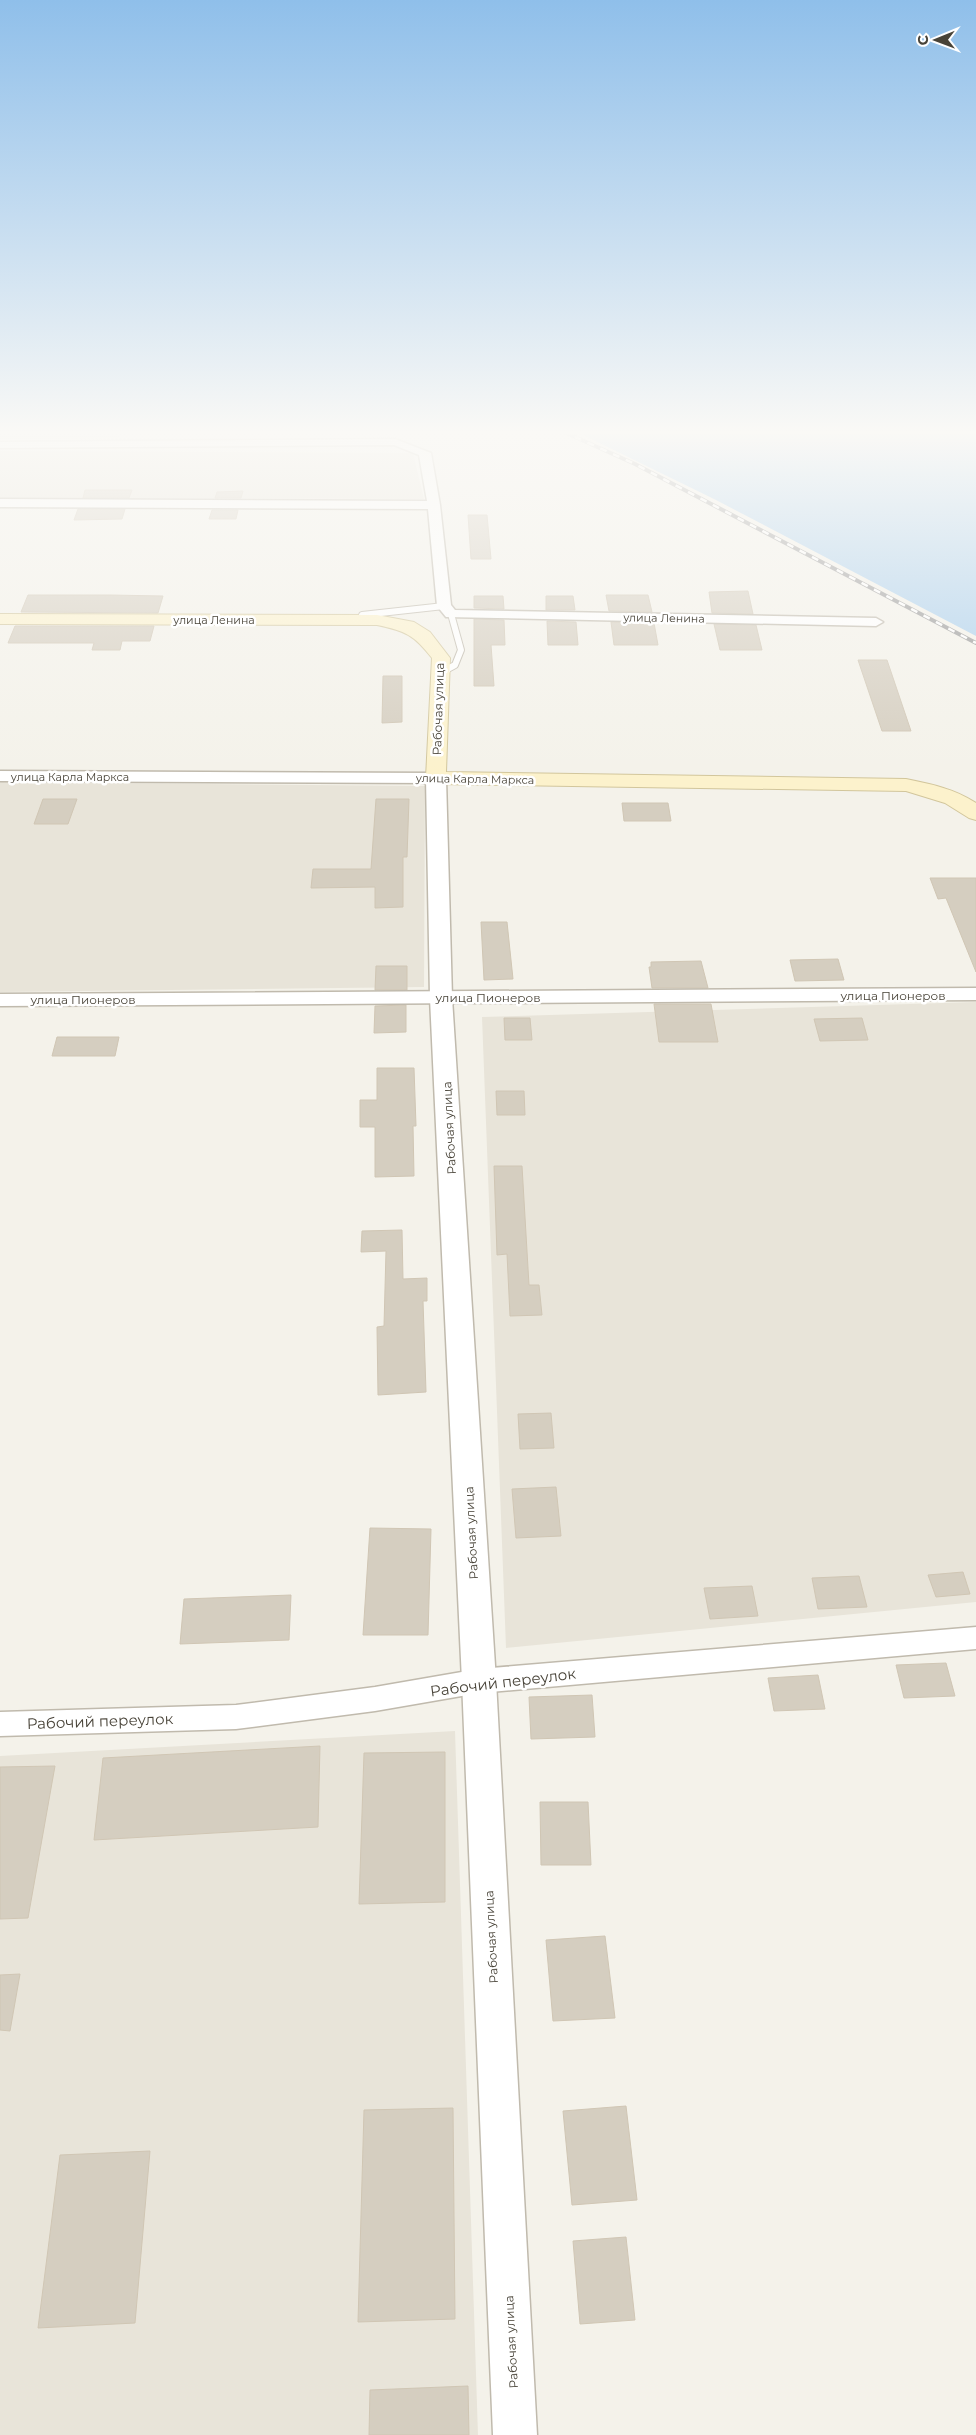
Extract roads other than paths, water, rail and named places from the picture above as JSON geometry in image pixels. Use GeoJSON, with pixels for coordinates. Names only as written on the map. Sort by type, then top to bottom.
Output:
{"type":"FeatureCollection","features":[{"type":"Feature","properties":{"kind":"main road","name":"улица Ленина"},"geometry":{"type":"LineString","coordinates":[[0,618],[377,620],[408,626],[424,636]]}},
{"type":"Feature","properties":{"kind":"main road","name":"Рабочая улица"},"geometry":{"type":"LineString","coordinates":[[424,636],[441,658],[436,778]]}},
{"type":"Feature","properties":{"kind":"main road","name":"улица Карла Маркса"},"geometry":{"type":"LineString","coordinates":[[436,778],[906,785],[949,796],[968,806],[976,814]]}},
{"type":"Feature","properties":{"kind":"street"},"geometry":{"type":"LineString","coordinates":[[439,545],[447,610]]}},
{"type":"Feature","properties":{"kind":"street","name":"улица Ленина"},"geometry":{"type":"LineString","coordinates":[[447,610],[876,622]]}},
{"type":"Feature","properties":{"kind":"street","name":"улица Карла Маркса"},"geometry":{"type":"LineString","coordinates":[[0,776],[436,778]]}},
{"type":"Feature","properties":{"kind":"street","name":"Рабочая улица"},"geometry":{"type":"LineString","coordinates":[[436,778],[441,998],[479,1681],[515,2435]]}},
{"type":"Feature","properties":{"kind":"street","name":"улица Пионеров"},"geometry":{"type":"LineString","coordinates":[[0,1000],[976,994]]}},
{"type":"Feature","properties":{"kind":"street","name":"Рабочий переулок"},"geometry":{"type":"LineString","coordinates":[[0,1724],[236,1717],[376,1699],[479,1681],[976,1638]]}},
{"type":"Feature","properties":{"kind":"lane"},"geometry":{"type":"LineString","coordinates":[[361,620],[362,615],[447,610],[461,650],[455,665],[440,673]]}},
{"type":"Feature","properties":{"kind":"water"},"geometry":{"type":"Polygon","coordinates":[[[801,545],[976,545],[976,636],[801,545]]]}},
{"type":"Feature","properties":{"kind":"railway"},"geometry":{"type":"LineString","coordinates":[[789,545],[976,643]]}}]}
